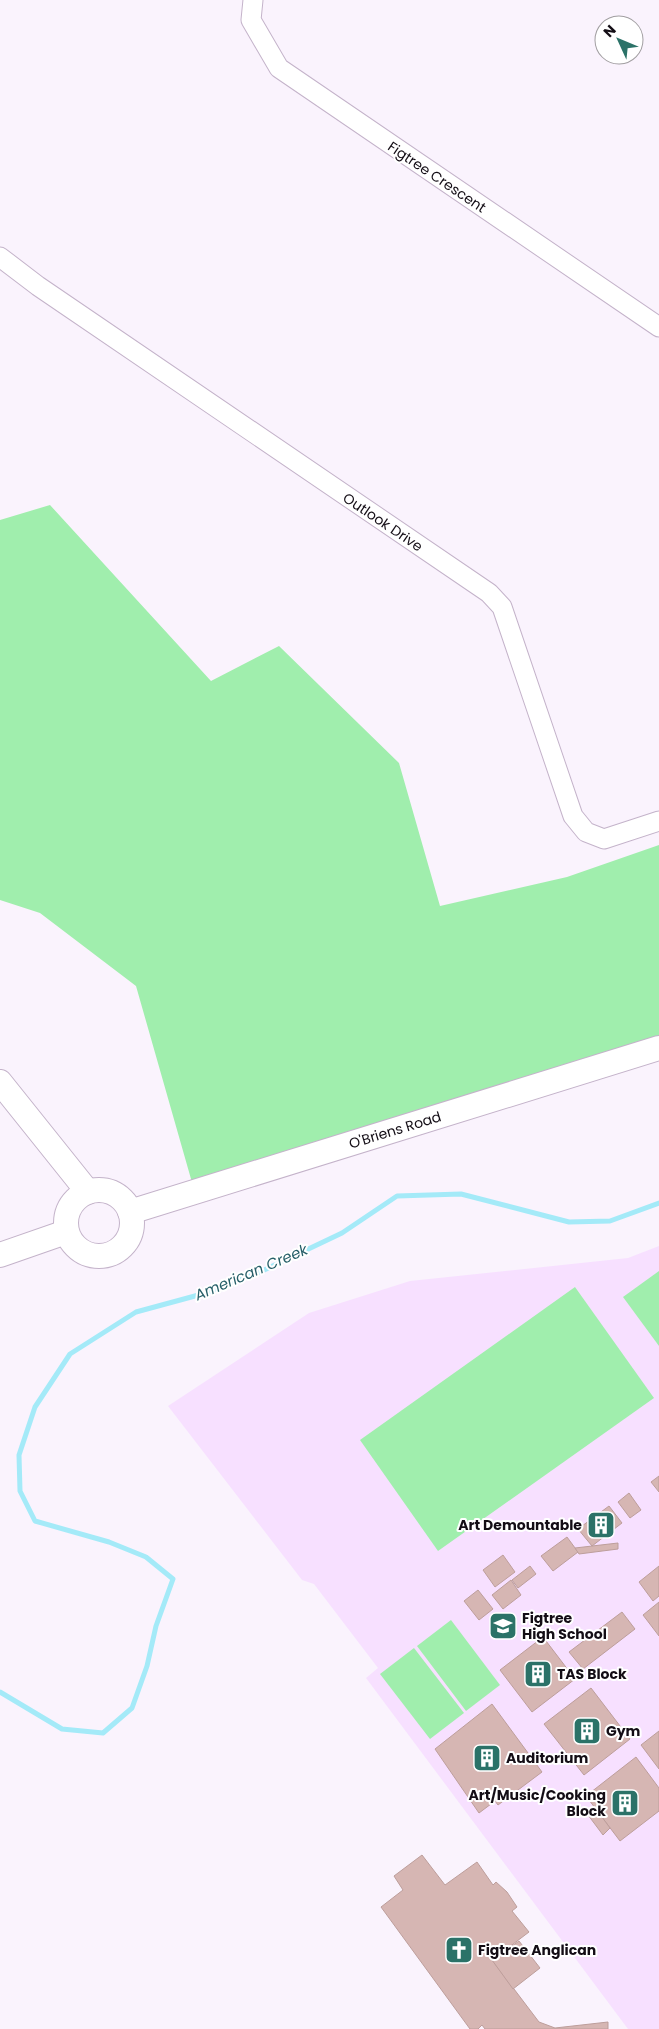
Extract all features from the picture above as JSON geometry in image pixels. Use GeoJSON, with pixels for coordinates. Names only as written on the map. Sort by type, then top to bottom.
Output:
{"type":"FeatureCollection","features":[{"type":"Feature","properties":{"kind":"street","name":"Figtree Crescent"},"geometry":{"type":"LineString","coordinates":[[253,0],[251,20],[279,68],[659,326]]}},
{"type":"Feature","properties":{"kind":"street","name":"Outlook Drive"},"geometry":{"type":"LineString","coordinates":[[0,257],[38,286],[489,593],[502,607],[572,816],[586,832],[604,839],[659,820]]}},
{"type":"Feature","properties":{"kind":"street","name":"O'Briens Road"},"geometry":{"type":"LineString","coordinates":[[130,1212],[659,1048]]}},
{"type":"Feature","properties":{"kind":"street"},"geometry":{"type":"LineString","coordinates":[[0,1082],[88,1192]]}},
{"type":"Feature","properties":{"kind":"street"},"geometry":{"type":"LineString","coordinates":[[97,1190],[114,1193],[126,1204],[130,1212],[132,1227],[128,1238],[121,1248],[112,1254],[89,1255],[79,1250],[66,1232],[68,1212],[80,1196],[88,1192],[97,1190]]}},
{"type":"Feature","properties":{"kind":"street"},"geometry":{"type":"LineString","coordinates":[[0,1255],[66,1232]]}},
{"type":"Feature","properties":{"kind":"shaded area","name":"Figtree High School"},"geometry":{"type":"Polygon","coordinates":[[[659,1246],[659,2029],[628,2029],[366,1678],[378,1668],[314,1584],[302,1580],[168,1406],[309,1313],[410,1281],[628,1258],[659,1246]]]}},
{"type":"Feature","properties":{"kind":"green space"},"geometry":{"type":"Polygon","coordinates":[[[50,505],[211,681],[279,646],[399,763],[440,906],[567,877],[659,845],[659,1048],[195,1193],[136,986],[40,913],[0,900],[0,520],[50,505]]]}},
{"type":"Feature","properties":{"kind":"green space"},"geometry":{"type":"Polygon","coordinates":[[[659,1271],[659,1346],[623,1297],[659,1271]]]}},
{"type":"Feature","properties":{"kind":"green space"},"geometry":{"type":"Polygon","coordinates":[[[575,1287],[654,1398],[438,1551],[360,1440],[575,1287]]]}},
{"type":"Feature","properties":{"kind":"green space"},"geometry":{"type":"Polygon","coordinates":[[[451,1620],[500,1685],[466,1711],[417,1646],[451,1620]]]}},
{"type":"Feature","properties":{"kind":"green space"},"geometry":{"type":"Polygon","coordinates":[[[414,1648],[464,1713],[430,1739],[380,1674],[414,1648]]]}},
{"type":"Feature","properties":{"kind":"building"},"geometry":{"type":"Polygon","coordinates":[[[659,1476],[659,1492],[651,1482],[659,1476]]]}},
{"type":"Feature","properties":{"kind":"building"},"geometry":{"type":"Polygon","coordinates":[[[629,1493],[641,1510],[630,1518],[618,1502],[629,1493]]]}},
{"type":"Feature","properties":{"kind":"building","name":"Art Demountable"},"geometry":{"type":"Polygon","coordinates":[[[609,1506],[622,1523],[592,1546],[578,1529],[609,1506]]]}},
{"type":"Feature","properties":{"kind":"building"},"geometry":{"type":"Polygon","coordinates":[[[567,1537],[578,1552],[553,1571],[541,1556],[567,1537]]]}},
{"type":"Feature","properties":{"kind":"building"},"geometry":{"type":"Polygon","coordinates":[[[618,1543],[618,1549],[579,1554],[575,1548],[618,1543]]]}},
{"type":"Feature","properties":{"kind":"building"},"geometry":{"type":"Polygon","coordinates":[[[503,1555],[515,1572],[495,1587],[483,1570],[503,1555]]]}},
{"type":"Feature","properties":{"kind":"building"},"geometry":{"type":"Polygon","coordinates":[[[530,1566],[536,1574],[518,1588],[512,1580],[530,1566]]]}},
{"type":"Feature","properties":{"kind":"building"},"geometry":{"type":"Polygon","coordinates":[[[659,1566],[659,1596],[653,1601],[639,1582],[659,1566]]]}},
{"type":"Feature","properties":{"kind":"building"},"geometry":{"type":"Polygon","coordinates":[[[511,1580],[521,1595],[503,1609],[492,1595],[511,1580]]]}},
{"type":"Feature","properties":{"kind":"building"},"geometry":{"type":"Polygon","coordinates":[[[478,1590],[493,1609],[479,1620],[464,1601],[478,1590]]]}},
{"type":"Feature","properties":{"kind":"building"},"geometry":{"type":"Polygon","coordinates":[[[659,1602],[659,1636],[643,1615],[659,1602]]]}},
{"type":"Feature","properties":{"kind":"building"},"geometry":{"type":"Polygon","coordinates":[[[622,1612],[635,1629],[583,1669],[569,1652],[622,1612]]]}},
{"type":"Feature","properties":{"kind":"building","name":"TAS Block"},"geometry":{"type":"Polygon","coordinates":[[[543,1637],[575,1679],[532,1712],[500,1670],[543,1637]]]}},
{"type":"Feature","properties":{"kind":"building","name":"Gym"},"geometry":{"type":"Polygon","coordinates":[[[591,1688],[630,1739],[584,1775],[544,1724],[591,1688]]]}},
{"type":"Feature","properties":{"kind":"building","name":"Auditorium"},"geometry":{"type":"Polygon","coordinates":[[[492,1704],[542,1772],[498,1805],[495,1801],[479,1813],[435,1749],[492,1704]]]}},
{"type":"Feature","properties":{"kind":"building"},"geometry":{"type":"Polygon","coordinates":[[[659,1731],[659,1769],[641,1745],[659,1731]]]}},
{"type":"Feature","properties":{"kind":"building","name":"Art/Music/Cooking Block"},"geometry":{"type":"Polygon","coordinates":[[[636,1757],[659,1788],[659,1811],[620,1841],[586,1796],[636,1757]]]}},
{"type":"Feature","properties":{"kind":"building"},"geometry":{"type":"Polygon","coordinates":[[[596,1809],[610,1828],[603,1835],[588,1815],[596,1809]]]}},
{"type":"Feature","properties":{"kind":"building","name":"Figtree Anglican"},"geometry":{"type":"Polygon","coordinates":[[[422,1855],[445,1885],[477,1862],[493,1885],[496,1882],[507,1892],[517,1907],[512,1911],[529,1932],[492,1960],[539,2022],[555,2028],[608,2022],[608,2029],[485,2029],[482,2025],[478,2029],[470,2029],[381,1907],[403,1890],[394,1876],[422,1855]]]}},
{"type":"Feature","properties":{"kind":"building"},"geometry":{"type":"Polygon","coordinates":[[[519,1941],[540,1968],[513,1989],[492,1960],[519,1941]]]}},
{"type":"Feature","properties":{"kind":"waterway","name":"American Creek"},"geometry":{"type":"LineString","coordinates":[[0,1692],[62,1729],[103,1733],[132,1708],[147,1666],[156,1626],[173,1579],[146,1557],[109,1542],[35,1521],[20,1491],[19,1455],[35,1407],[70,1354],[136,1312],[206,1293],[260,1272],[342,1233],[397,1196],[461,1194],[569,1222],[610,1221],[659,1203]]}},
{"type":"Feature","properties":{"kind":"place","name":"Art Demountable"},"geometry":{"type":"Point","coordinates":[601,1525]}},
{"type":"Feature","properties":{"kind":"place","name":"Figtree High School"},"geometry":{"type":"Point","coordinates":[503,1626]}},
{"type":"Feature","properties":{"kind":"place","name":"TAS Block"},"geometry":{"type":"Point","coordinates":[538,1674]}},
{"type":"Feature","properties":{"kind":"place","name":"Gym"},"geometry":{"type":"Point","coordinates":[587,1731]}},
{"type":"Feature","properties":{"kind":"place","name":"Auditorium"},"geometry":{"type":"Point","coordinates":[487,1758]}},
{"type":"Feature","properties":{"kind":"place","name":"Art/Music/Cooking Block"},"geometry":{"type":"Point","coordinates":[625,1803]}},
{"type":"Feature","properties":{"kind":"place","name":"Figtree Anglican"},"geometry":{"type":"Point","coordinates":[459,1950]}}]}
